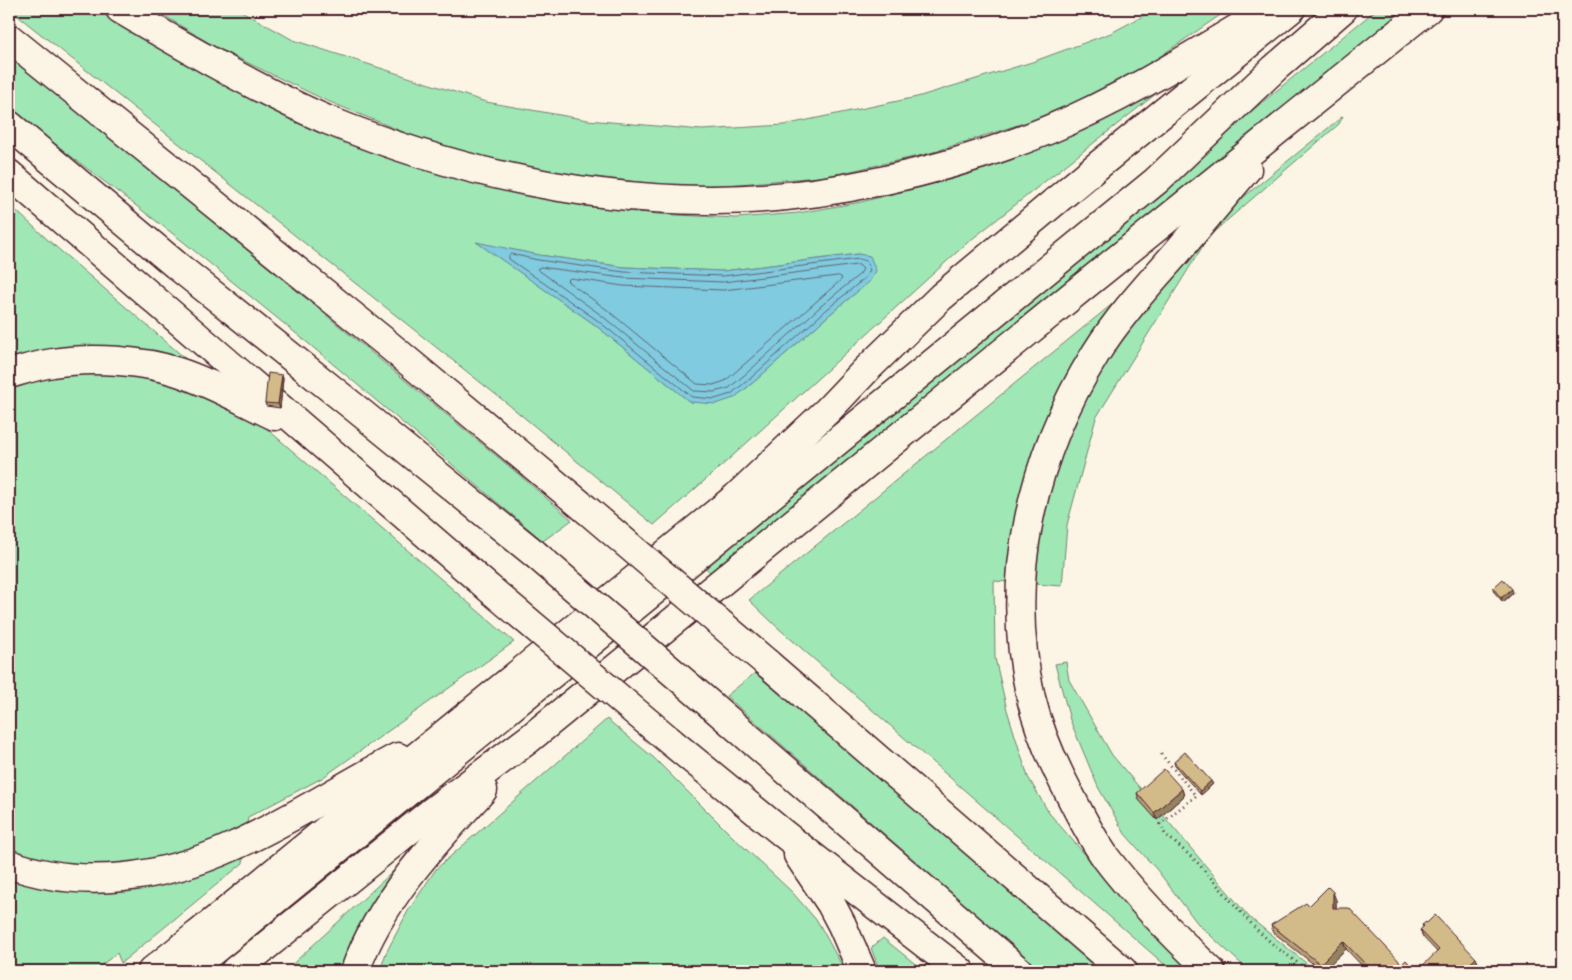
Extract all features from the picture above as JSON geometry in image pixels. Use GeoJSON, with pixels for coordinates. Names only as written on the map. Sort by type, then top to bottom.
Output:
{"type":"FeatureCollection","features":[{"type":"Feature","properties":{"kind":"main road"},"geometry":{"type":"LineString","coordinates":[[120,9],[254,85],[288,102],[354,130],[419,154],[462,167],[549,186],[640,197],[709,200],[787,196],[860,185],[933,168],[1008,145],[1046,131],[1115,99],[1271,9]]}},
{"type":"Feature","properties":{"kind":"main road"},"geometry":{"type":"LineString","coordinates":[[152,971],[736,497],[828,410],[866,370],[942,297],[1081,180],[1291,9]]}},
{"type":"Feature","properties":{"kind":"main road"},"geometry":{"type":"LineString","coordinates":[[188,971],[1156,181],[1275,68],[1343,9]]}},
{"type":"Feature","properties":{"kind":"main road"},"geometry":{"type":"LineString","coordinates":[[235,971],[434,810],[529,739],[1290,119],[1428,9]]}},
{"type":"Feature","properties":{"kind":"main road"},"geometry":{"type":"LineString","coordinates":[[9,38],[348,311],[586,510],[767,663],[1123,971]]}},
{"type":"Feature","properties":{"kind":"main road"},"geometry":{"type":"LineString","coordinates":[[1210,971],[1143,903],[1106,857],[1081,817],[1056,769],[1032,700],[1026,670],[1020,607],[1024,549],[1034,494],[1052,440],[1064,410],[1097,352],[1142,290],[1179,250],[1290,119]]}},
{"type":"Feature","properties":{"kind":"main road"},"geometry":{"type":"LineString","coordinates":[[9,125],[176,265],[535,554],[1019,971]]}},
{"type":"Feature","properties":{"kind":"main road"},"geometry":{"type":"LineString","coordinates":[[9,174],[491,590],[670,741],[785,835],[960,971]]}},
{"type":"Feature","properties":{"kind":"main road"},"geometry":{"type":"LineString","coordinates":[[9,374],[54,363],[75,361],[104,360],[153,365],[178,372],[220,389],[311,434]]}},
{"type":"Feature","properties":{"kind":"main road"},"geometry":{"type":"LineString","coordinates":[[9,864],[42,874],[69,878],[97,879],[145,875],[195,862],[235,846],[280,823],[357,778],[447,732]]}},
{"type":"Feature","properties":{"kind":"main road"},"geometry":{"type":"LineString","coordinates":[[355,971],[372,934],[404,881],[449,827],[529,739]]}},
{"type":"Feature","properties":{"kind":"main road"},"geometry":{"type":"LineString","coordinates":[[785,835],[842,925],[862,971]]}},
{"type":"Feature","properties":{"kind":"path"},"geometry":{"type":"LineString","coordinates":[[1161,754],[1196,796],[1160,824],[1165,834],[1196,860],[1255,928],[1276,948],[1309,971]]}},
{"type":"Feature","properties":{"kind":"green space"},"geometry":{"type":"Polygon","coordinates":[[[9,9],[101,9],[141,35],[477,181],[585,206],[658,214],[736,218],[798,213],[861,202],[959,177],[1052,143],[1157,93],[967,243],[654,525],[509,405],[9,9]],[[478,243],[594,324],[690,402],[734,398],[869,282],[859,254],[723,271],[624,267],[539,255],[478,243]]]}},
{"type":"Feature","properties":{"kind":"green space"},"geometry":{"type":"Polygon","coordinates":[[[153,9],[238,9],[293,40],[486,102],[588,120],[702,130],[784,125],[917,97],[1032,62],[1111,33],[1156,9],[1229,9],[1152,62],[1075,102],[1027,122],[927,154],[829,176],[728,185],[673,186],[562,173],[478,156],[413,136],[325,100],[219,49],[153,9]]]}},
{"type":"Feature","properties":{"kind":"green space"},"geometry":{"type":"Polygon","coordinates":[[[1377,9],[1410,9],[711,573],[698,561],[1377,9]]]}},
{"type":"Feature","properties":{"kind":"green space"},"geometry":{"type":"Polygon","coordinates":[[[9,53],[572,520],[543,541],[309,344],[181,240],[9,109],[9,53]]]}},
{"type":"Feature","properties":{"kind":"green space"},"geometry":{"type":"Polygon","coordinates":[[[1343,116],[1339,124],[1209,236],[1096,418],[1067,525],[1062,586],[994,581],[995,658],[1007,710],[1028,777],[1049,813],[1147,926],[1189,971],[1172,971],[777,627],[749,600],[1343,116]]]}},
{"type":"Feature","properties":{"kind":"green space"},"geometry":{"type":"Polygon","coordinates":[[[9,204],[48,240],[514,642],[322,778],[248,817],[243,863],[121,963],[117,953],[94,971],[9,971],[9,204]]]}},
{"type":"Feature","properties":{"kind":"green space"},"geometry":{"type":"Polygon","coordinates":[[[1066,662],[1069,680],[1112,755],[1249,917],[1316,971],[1249,971],[1198,924],[1157,870],[1125,834],[1098,787],[1070,720],[1055,664],[1066,662]]]}},
{"type":"Feature","properties":{"kind":"green space"},"geometry":{"type":"Polygon","coordinates":[[[755,673],[988,869],[1104,971],[1041,971],[726,696],[755,673]]]}},
{"type":"Feature","properties":{"kind":"green space"},"geometry":{"type":"Polygon","coordinates":[[[607,719],[654,758],[732,836],[792,892],[818,922],[845,971],[380,971],[386,953],[408,911],[436,869],[607,719]]]}},
{"type":"Feature","properties":{"kind":"green space"},"geometry":{"type":"Polygon","coordinates":[[[401,864],[346,971],[285,971],[401,864]]]}},
{"type":"Feature","properties":{"kind":"green space"},"geometry":{"type":"Polygon","coordinates":[[[883,938],[924,971],[880,971],[871,948],[883,938]]]}},
{"type":"Feature","properties":{"kind":"water"},"geometry":{"type":"Polygon","coordinates":[[[476,242],[539,255],[624,267],[723,271],[858,254],[870,256],[876,271],[869,282],[755,381],[734,398],[716,404],[690,402],[594,324],[476,242]]]}},
{"type":"Feature","properties":{"kind":"building"},"geometry":{"type":"Polygon","coordinates":[[[268,373],[282,375],[278,404],[265,403],[268,373]]]}},
{"type":"Feature","properties":{"kind":"building"},"geometry":{"type":"Polygon","coordinates":[[[1503,579],[1512,589],[1501,598],[1493,588],[1503,579]]]}},
{"type":"Feature","properties":{"kind":"building"},"geometry":{"type":"Polygon","coordinates":[[[1185,752],[1211,781],[1200,791],[1174,762],[1185,752]]]}},
{"type":"Feature","properties":{"kind":"building"},"geometry":{"type":"Polygon","coordinates":[[[1164,769],[1182,789],[1154,813],[1137,793],[1164,769]]]}},
{"type":"Feature","properties":{"kind":"building"},"geometry":{"type":"Polygon","coordinates":[[[1328,887],[1333,892],[1333,908],[1349,908],[1402,964],[1406,960],[1416,971],[1372,971],[1343,941],[1320,964],[1271,925],[1306,903],[1309,906],[1328,887]]]}},
{"type":"Feature","properties":{"kind":"building"},"geometry":{"type":"Polygon","coordinates":[[[1435,915],[1476,958],[1462,971],[1417,971],[1439,950],[1420,930],[1424,926],[1422,925],[1435,915]]]}}]}
